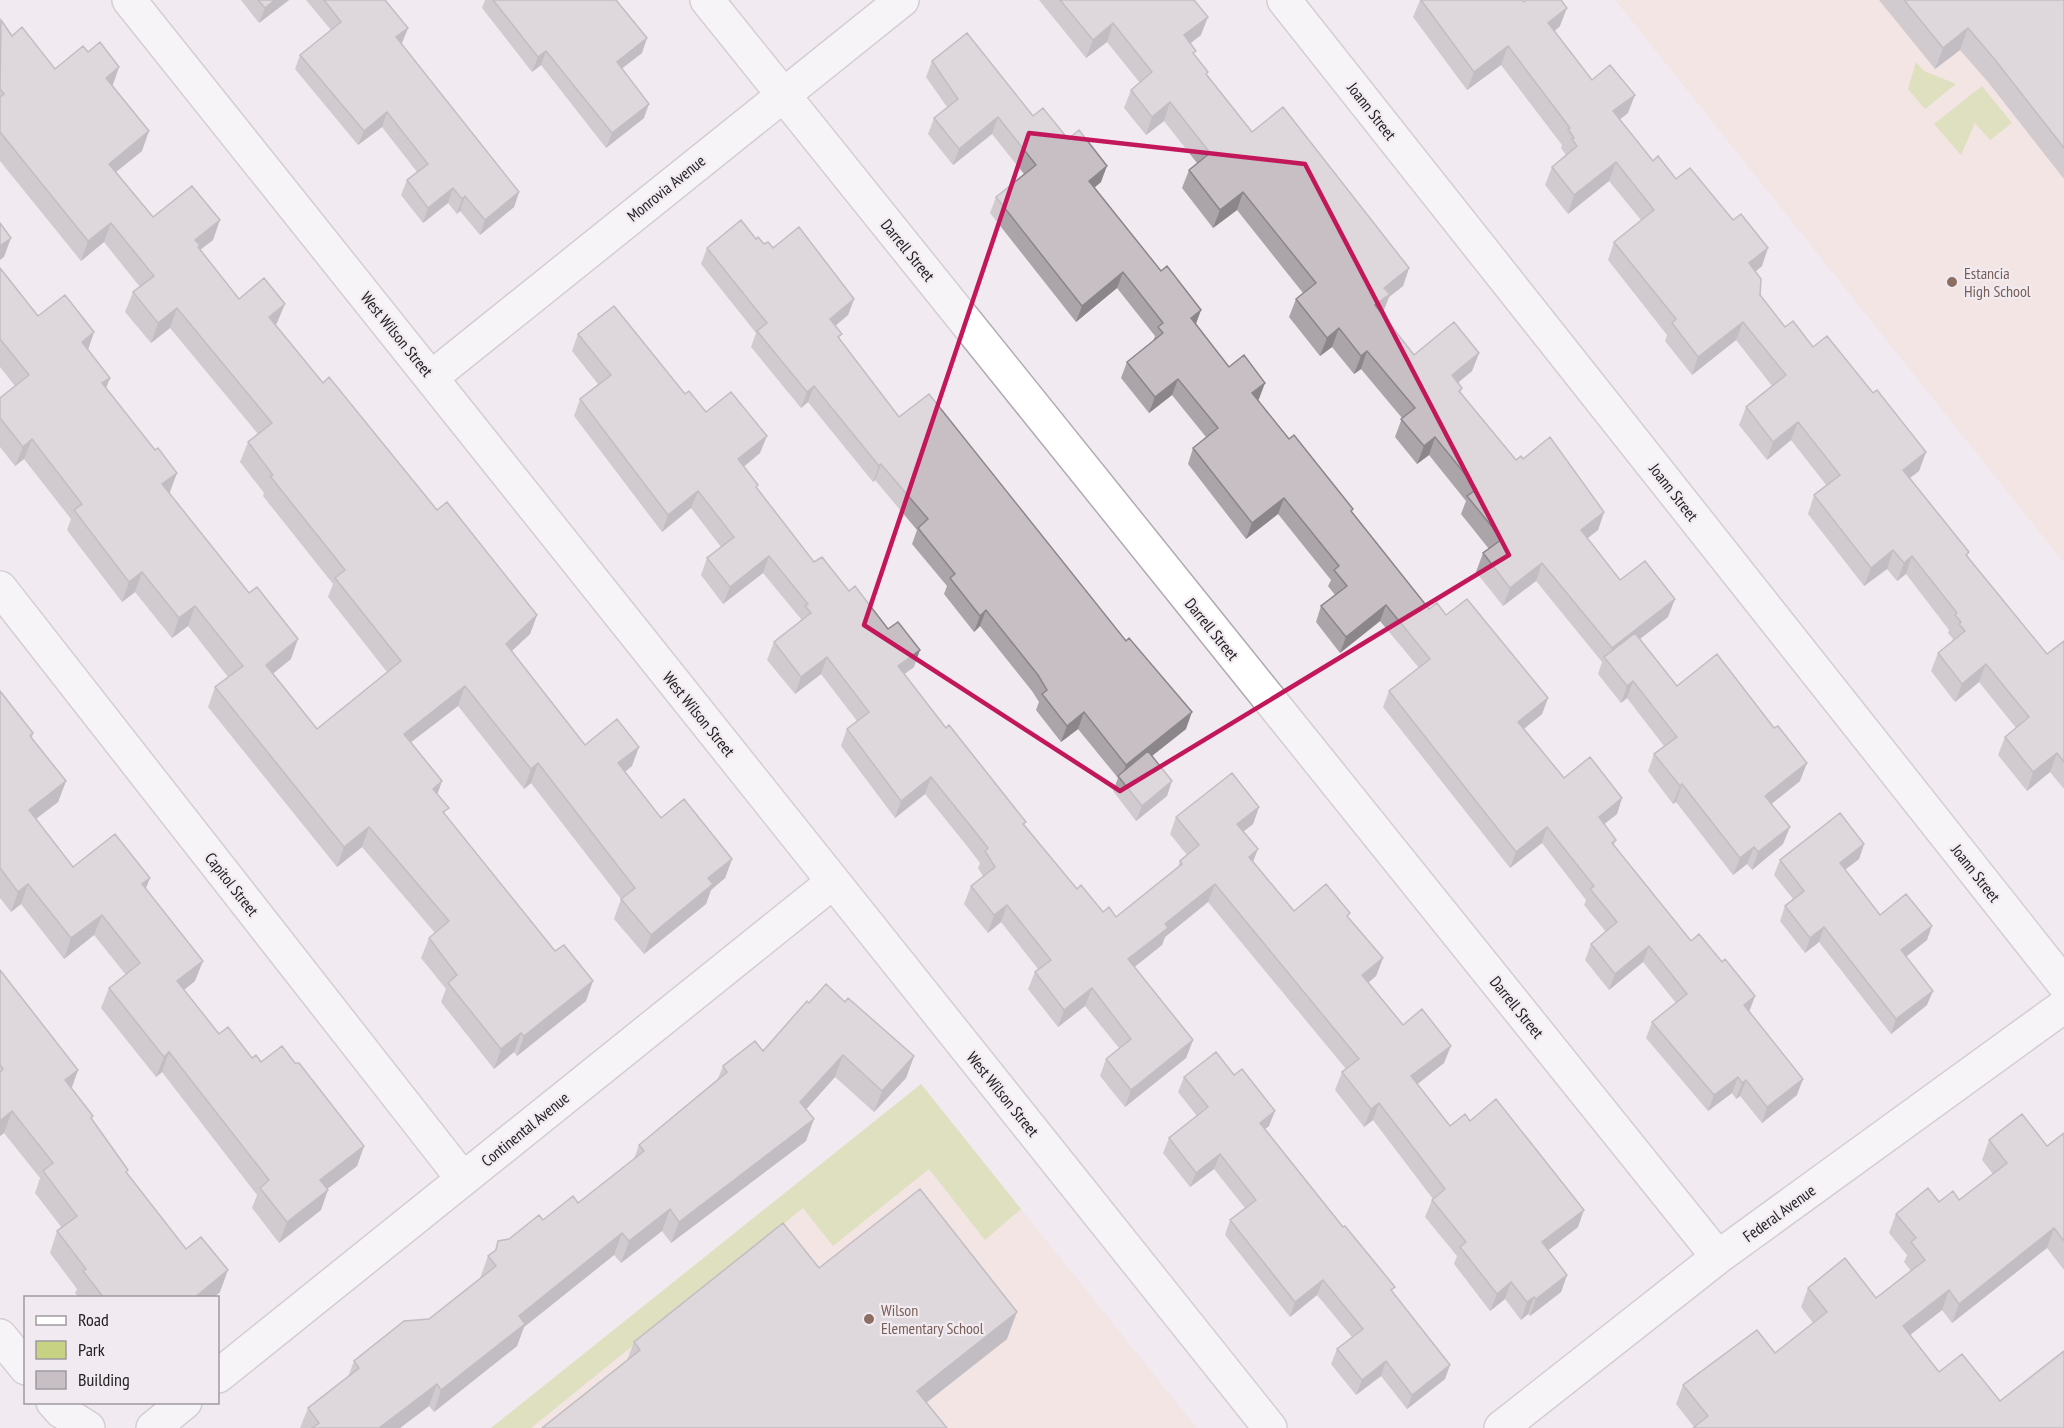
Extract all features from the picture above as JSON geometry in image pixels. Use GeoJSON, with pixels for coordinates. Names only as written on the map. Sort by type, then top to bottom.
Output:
{"type":"FeatureCollection","features":[{"type":"Feature","properties":{"kind":"street","name":"West Wilson Street"},"geometry":{"type":"LineString","coordinates":[[129,0],[1270,1428]]}},
{"type":"Feature","properties":{"kind":"street","name":"Darrell Street"},"geometry":{"type":"LineString","coordinates":[[707,0],[1718,1257]]}},
{"type":"Feature","properties":{"kind":"street","name":"Monrovia Avenue"},"geometry":{"type":"LineString","coordinates":[[432,377],[903,0]]}},
{"type":"Feature","properties":{"kind":"street","name":"Joann Street"},"geometry":{"type":"LineString","coordinates":[[1284,0],[2064,984]]}},
{"type":"Feature","properties":{"kind":"street","name":"Capitol Street"},"geometry":{"type":"LineString","coordinates":[[0,588],[463,1179]]}},
{"type":"Feature","properties":{"kind":"street","name":"Continental Avenue"},"geometry":{"type":"LineString","coordinates":[[219,1375],[833,882]]}},
{"type":"Feature","properties":{"kind":"street","name":"Federal Avenue"},"geometry":{"type":"LineString","coordinates":[[1501,1428],[1718,1257],[2064,1006]]}},
{"type":"Feature","properties":{"kind":"street"},"geometry":{"type":"LineString","coordinates":[[0,1336],[24,1366]]}},
{"type":"Feature","properties":{"kind":"street"},"geometry":{"type":"LineString","coordinates":[[55,1404],[61,1412],[88,1428]]}},
{"type":"Feature","properties":{"kind":"street"},"geometry":{"type":"LineString","coordinates":[[153,1428],[183,1404]]}},
{"type":"Feature","properties":{"kind":"highlighted area"},"geometry":{"type":"Polygon","coordinates":[[[1029,133],[1305,164],[1509,555],[1120,791],[864,625],[1029,133]]]}},
{"type":"Feature","properties":{"kind":"shaded area","name":"Estancia High School"},"geometry":{"type":"Polygon","coordinates":[[[1615,0],[2064,0],[2064,563],[1615,0]]]}},
{"type":"Feature","properties":{"kind":"shaded area","name":"Wilson Elementary School"},"geometry":{"type":"Polygon","coordinates":[[[921,1084],[1197,1428],[491,1428],[921,1084]]]}},
{"type":"Feature","properties":{"kind":"green space"},"geometry":{"type":"Polygon","coordinates":[[[1916,62],[1924,71],[1956,84],[1925,109],[1908,89],[1916,62]]]}},
{"type":"Feature","properties":{"kind":"green space"},"geometry":{"type":"Polygon","coordinates":[[[1982,86],[2012,123],[1990,140],[1975,123],[1961,155],[1934,124],[1982,86]]]}},
{"type":"Feature","properties":{"kind":"green space"},"geometry":{"type":"Polygon","coordinates":[[[921,1084],[1021,1209],[985,1240],[929,1169],[833,1246],[803,1208],[531,1428],[491,1428],[921,1084]]]}},
{"type":"Feature","properties":{"kind":"building"},"geometry":{"type":"Polygon","coordinates":[[[258,0],[275,0],[265,8],[258,0]]]}},
{"type":"Feature","properties":{"kind":"building"},"geometry":{"type":"Polygon","coordinates":[[[324,0],[385,0],[408,28],[396,37],[519,192],[485,220],[465,196],[462,199],[453,188],[428,208],[407,180],[428,164],[387,112],[364,131],[300,55],[341,22],[324,0]]]}},
{"type":"Feature","properties":{"kind":"building"},"geometry":{"type":"Polygon","coordinates":[[[493,0],[616,0],[647,38],[617,62],[649,104],[612,133],[546,51],[538,57],[493,0]]]}},
{"type":"Feature","properties":{"kind":"building"},"geometry":{"type":"Polygon","coordinates":[[[1060,0],[1194,0],[1208,17],[1184,35],[1196,51],[1193,53],[1208,72],[1206,74],[1252,132],[1283,107],[1409,268],[1384,288],[1390,294],[1375,305],[1414,355],[1454,322],[1479,353],[1452,375],[1462,388],[1459,391],[1516,460],[1521,456],[1523,459],[1550,437],[1604,512],[1581,530],[1620,580],[1645,561],[1675,599],[1612,648],[1542,563],[1510,588],[1483,553],[1502,539],[1467,496],[1477,489],[1435,437],[1424,446],[1401,419],[1415,408],[1367,351],[1361,356],[1339,328],[1327,338],[1296,299],[1316,283],[1243,192],[1220,210],[1189,170],[1210,153],[1170,102],[1152,117],[1131,90],[1152,72],[1113,23],[1093,40],[1060,0]]]}},
{"type":"Feature","properties":{"kind":"building"},"geometry":{"type":"Polygon","coordinates":[[[1421,0],[1522,0],[1524,2],[1526,0],[1561,0],[1567,8],[1548,23],[1592,80],[1610,65],[1635,95],[1613,111],[1653,161],[1658,156],[1676,179],[1690,168],[1733,220],[1741,214],[1768,248],[1749,263],[1761,279],[1760,295],[1785,327],[1793,321],[1813,347],[1827,336],[1873,393],[1877,390],[1926,452],[1903,470],[1969,552],[1966,555],[2047,654],[2064,641],[2064,762],[2057,753],[2033,772],[2005,737],[2029,717],[1986,664],[1962,684],[1938,653],[1965,631],[1955,615],[1957,613],[1912,556],[1904,563],[1893,550],[1871,568],[1814,495],[1840,475],[1798,422],[1773,442],[1746,407],[1786,375],[1743,322],[1698,357],[1672,323],[1676,319],[1614,242],[1654,210],[1616,162],[1574,195],[1552,167],[1577,146],[1568,129],[1570,128],[1508,46],[1474,72],[1421,0]]]}},
{"type":"Feature","properties":{"kind":"building"},"geometry":{"type":"Polygon","coordinates":[[[1904,0],[2064,0],[2064,148],[1968,28],[1943,48],[1904,0]]]}},
{"type":"Feature","properties":{"kind":"building"},"geometry":{"type":"Polygon","coordinates":[[[1,20],[12,36],[22,27],[55,69],[83,46],[88,52],[100,42],[119,67],[106,78],[149,131],[109,164],[153,217],[192,186],[220,220],[195,240],[239,299],[264,278],[285,304],[269,317],[323,383],[329,377],[437,510],[447,502],[537,615],[506,644],[585,745],[617,719],[639,747],[618,763],[661,818],[684,799],[732,859],[708,878],[713,884],[651,935],[621,899],[635,888],[538,763],[531,769],[465,686],[404,734],[442,781],[433,789],[449,808],[443,812],[555,951],[564,945],[593,981],[524,1036],[521,1033],[501,1049],[448,983],[457,975],[429,938],[449,921],[369,827],[344,847],[215,687],[243,666],[195,606],[179,618],[142,572],[129,582],[74,510],[82,504],[32,439],[23,447],[0,418],[0,398],[29,375],[0,339],[0,268],[38,316],[65,295],[94,332],[82,342],[110,378],[102,383],[155,450],[158,448],[177,473],[162,484],[249,593],[257,587],[298,639],[266,665],[317,729],[401,661],[335,578],[345,570],[270,476],[273,475],[248,442],[272,423],[177,308],[158,323],[133,292],[154,276],[111,223],[88,241],[0,132],[0,97],[4,94],[0,89],[1,20]]]}},
{"type":"Feature","properties":{"kind":"building"},"geometry":{"type":"Polygon","coordinates":[[[967,33],[1033,116],[1043,108],[1068,139],[1079,130],[1107,166],[1089,181],[1161,271],[1167,266],[1201,310],[1191,318],[1229,367],[1244,355],[1265,383],[1252,393],[1289,439],[1294,435],[1429,609],[1437,603],[1446,615],[1467,599],[1548,698],[1518,722],[1564,778],[1590,757],[1622,798],[1599,817],[1616,840],[1612,843],[1691,941],[1699,934],[1722,962],[1725,959],[1755,996],[1744,1005],[1803,1079],[1767,1107],[1746,1080],[1742,1083],[1738,1077],[1714,1095],[1652,1022],[1687,994],[1649,946],[1615,974],[1591,944],[1617,922],[1590,889],[1594,886],[1547,827],[1516,852],[1389,691],[1430,659],[1386,605],[1346,637],[1321,606],[1347,586],[1334,570],[1339,566],[1284,498],[1252,523],[1193,448],[1218,428],[1178,379],[1155,397],[1127,362],[1163,333],[1158,327],[1163,323],[1123,272],[1082,306],[996,197],[1036,165],[998,117],[959,149],[934,118],[958,99],[932,61],[967,33]]]}},
{"type":"Feature","properties":{"kind":"building"},"geometry":{"type":"Polygon","coordinates":[[[741,220],[756,239],[758,237],[764,244],[768,242],[773,248],[799,227],[854,299],[830,319],[842,334],[838,337],[899,417],[929,394],[1126,641],[1129,638],[1192,712],[1126,765],[1084,712],[1067,726],[1042,694],[1047,690],[1038,675],[986,610],[980,616],[950,578],[955,574],[918,528],[928,519],[881,464],[879,466],[814,386],[807,392],[757,331],[767,323],[707,248],[741,220]]]}},
{"type":"Feature","properties":{"kind":"building"},"geometry":{"type":"Polygon","coordinates":[[[0,223],[11,238],[0,246],[0,223]]]}},
{"type":"Feature","properties":{"kind":"building"},"geometry":{"type":"Polygon","coordinates":[[[614,306],[685,394],[689,391],[706,412],[731,392],[767,436],[738,459],[758,485],[756,487],[814,562],[822,557],[849,591],[855,586],[888,629],[898,622],[920,650],[898,666],[946,728],[949,725],[1026,822],[1023,824],[1077,889],[1081,885],[1103,912],[1109,907],[1116,917],[1182,864],[1180,861],[1199,845],[1176,817],[1232,773],[1259,807],[1237,824],[1258,849],[1249,857],[1294,911],[1326,884],[1350,913],[1347,916],[1383,958],[1362,975],[1403,1025],[1422,1009],[1451,1046],[1411,1076],[1450,1126],[1465,1114],[1470,1121],[1496,1099],[1584,1210],[1542,1242],[1567,1275],[1536,1299],[1534,1297],[1527,1302],[1511,1282],[1497,1294],[1460,1247],[1466,1242],[1432,1200],[1445,1189],[1379,1103],[1371,1109],[1342,1072],[1359,1059],[1215,884],[1165,924],[1168,928],[1128,959],[1193,1040],[1131,1090],[1106,1059],[1131,1039],[1092,988],[1064,1010],[1035,972],[1051,960],[1007,905],[994,915],[971,886],[995,867],[985,851],[988,848],[973,829],[931,777],[901,801],[847,729],[869,712],[827,657],[801,677],[774,642],[811,613],[805,606],[808,604],[769,556],[730,587],[707,558],[734,537],[698,491],[668,515],[580,399],[611,375],[578,334],[614,306]]]}},
{"type":"Feature","properties":{"kind":"building"},"geometry":{"type":"Polygon","coordinates":[[[1635,633],[1677,686],[1717,654],[1774,728],[1778,726],[1807,763],[1765,796],[1790,827],[1758,852],[1754,847],[1740,858],[1682,784],[1680,786],[1654,754],[1677,737],[1633,681],[1627,686],[1604,657],[1635,633]]]}},
{"type":"Feature","properties":{"kind":"building"},"geometry":{"type":"Polygon","coordinates":[[[0,691],[33,733],[30,736],[66,781],[29,810],[73,867],[115,834],[150,878],[142,884],[203,961],[177,981],[219,1034],[228,1027],[252,1058],[256,1055],[261,1062],[282,1046],[295,1063],[299,1063],[364,1146],[320,1180],[328,1190],[287,1222],[260,1188],[269,1180],[169,1052],[164,1057],[109,988],[140,963],[102,915],[71,938],[28,884],[18,892],[0,868],[0,691]]]}},
{"type":"Feature","properties":{"kind":"building"},"geometry":{"type":"Polygon","coordinates":[[[1148,751],[1172,781],[1142,806],[1118,776],[1148,751]]]}},
{"type":"Feature","properties":{"kind":"building"},"geometry":{"type":"Polygon","coordinates":[[[1840,813],[1864,844],[1840,863],[1880,915],[1906,894],[1932,926],[1901,950],[1933,991],[1896,1019],[1824,927],[1810,938],[1785,906],[1804,891],[1780,860],[1840,813]]]}},
{"type":"Feature","properties":{"kind":"building"},"geometry":{"type":"Polygon","coordinates":[[[0,970],[78,1070],[65,1080],[93,1116],[91,1118],[128,1170],[126,1172],[186,1249],[201,1237],[228,1270],[196,1296],[102,1296],[83,1271],[86,1269],[57,1231],[77,1216],[43,1171],[53,1163],[12,1111],[0,1121],[0,1072],[3,1069],[0,1065],[0,970]]]}},
{"type":"Feature","properties":{"kind":"building"},"geometry":{"type":"Polygon","coordinates":[[[826,984],[845,1002],[848,998],[914,1056],[882,1091],[843,1055],[800,1102],[814,1119],[679,1222],[670,1209],[629,1241],[622,1233],[519,1316],[525,1324],[441,1390],[437,1384],[379,1428],[312,1428],[319,1423],[308,1408],[359,1368],[354,1361],[404,1321],[429,1319],[496,1266],[488,1256],[496,1250],[498,1241],[509,1239],[539,1215],[543,1220],[573,1196],[578,1203],[644,1151],[639,1145],[727,1072],[723,1066],[755,1041],[763,1051],[807,1001],[809,1003],[826,984]]]}},
{"type":"Feature","properties":{"kind":"building"},"geometry":{"type":"Polygon","coordinates":[[[1216,1052],[1234,1075],[1242,1069],[1275,1111],[1260,1123],[1343,1227],[1345,1226],[1395,1287],[1391,1290],[1450,1365],[1412,1395],[1386,1361],[1362,1380],[1337,1349],[1363,1329],[1323,1280],[1295,1302],[1230,1220],[1256,1200],[1220,1154],[1196,1173],[1169,1138],[1208,1107],[1184,1077],[1216,1052]]]}},
{"type":"Feature","properties":{"kind":"building"},"geometry":{"type":"Polygon","coordinates":[[[2022,1114],[2047,1146],[2064,1133],[2064,1241],[2054,1228],[1959,1304],[1949,1290],[1903,1326],[1939,1372],[1962,1354],[2000,1401],[2064,1351],[2064,1428],[1693,1428],[1708,1416],[1683,1385],[1757,1330],[1775,1353],[1827,1312],[1808,1288],[1845,1258],[1876,1298],[1925,1260],[1911,1242],[1916,1238],[1896,1214],[1928,1188],[1939,1202],[1953,1191],[1959,1200],[2007,1163],[1989,1140],[2022,1114]]]}},
{"type":"Feature","properties":{"kind":"building"},"geometry":{"type":"Polygon","coordinates":[[[920,1189],[1017,1312],[917,1391],[947,1428],[542,1428],[640,1350],[634,1342],[783,1223],[819,1268],[920,1189]]]}},
{"type":"Feature","properties":{"kind":"place","name":"Estancia High School"},"geometry":{"type":"Point","coordinates":[1952,282]}},
{"type":"Feature","properties":{"kind":"place","name":"Wilson Elementary School"},"geometry":{"type":"Point","coordinates":[869,1319]}}]}
